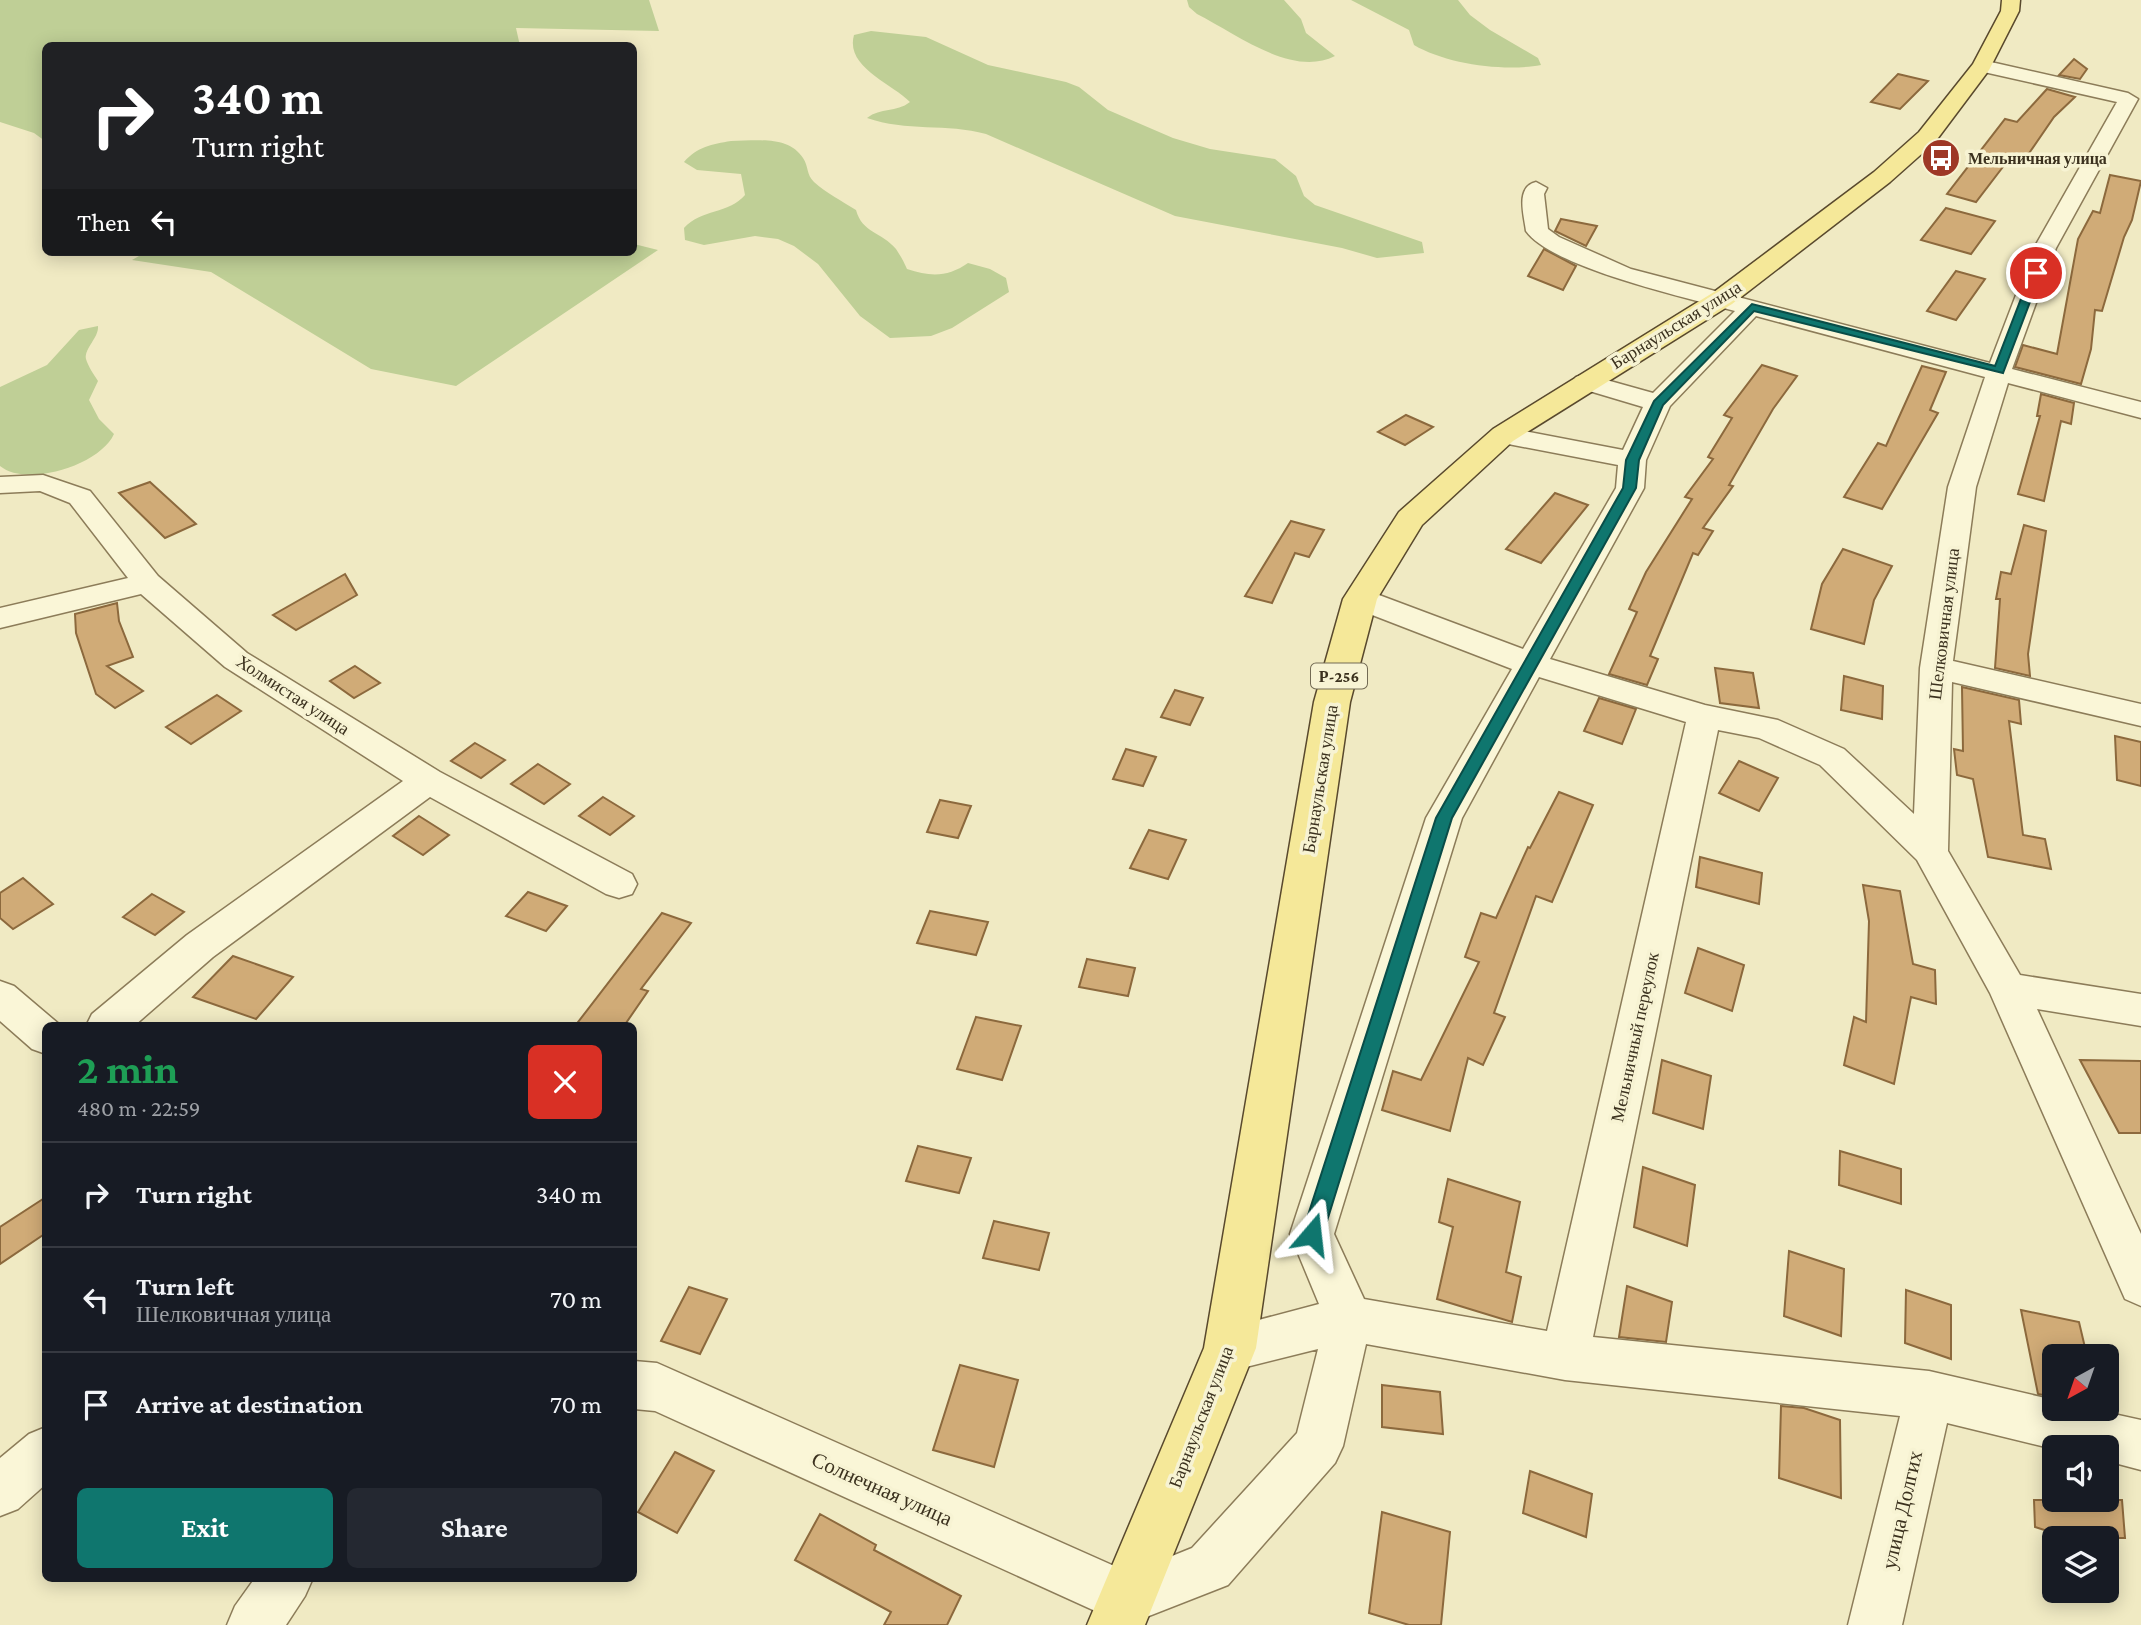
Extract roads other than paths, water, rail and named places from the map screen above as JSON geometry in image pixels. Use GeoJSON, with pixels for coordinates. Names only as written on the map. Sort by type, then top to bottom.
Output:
{"type":"FeatureCollection","features":[{"type":"Feature","properties":{"kind":"main road","name":"Барнаульская улица"},"geometry":{"type":"LineString","coordinates":[[1122,1613],[1230,1348],[1332,702],[1360,599],[1410,519],[1503,435],[1585,382],[1738,303],[1927,137],[1982,65],[2010,10],[2011,0]]}},
{"type":"Feature","properties":{"kind":"street","name":"Шелковичная улица"},"geometry":{"type":"LineString","coordinates":[[1930,852],[1936,668],[1962,487],[1999,371],[2045,248],[2134,100],[1982,65]]}},
{"type":"Feature","properties":{"kind":"street"},"geometry":{"type":"LineString","coordinates":[[1536,188],[1534,194],[1537,231],[1551,242],[1623,274],[2141,410]]}},
{"type":"Feature","properties":{"kind":"street"},"geometry":{"type":"LineString","coordinates":[[1122,1613],[1210,1567],[1318,1447],[1349,1320],[1312,1234],[1444,818],[1630,488],[1632,460],[1658,403],[1738,303]]}},
{"type":"Feature","properties":{"kind":"street"},"geometry":{"type":"LineString","coordinates":[[1585,382],[1658,403]]}},
{"type":"Feature","properties":{"kind":"street"},"geometry":{"type":"LineString","coordinates":[[1503,435],[1632,460]]}},
{"type":"Feature","properties":{"kind":"street","name":"Холмистая улица"},"geometry":{"type":"LineString","coordinates":[[0,485],[43,483],[80,496],[147,583],[236,660],[428,781],[619,884]]}},
{"type":"Feature","properties":{"kind":"street"},"geometry":{"type":"LineString","coordinates":[[0,618],[147,583]]}},
{"type":"Feature","properties":{"kind":"street"},"geometry":{"type":"LineString","coordinates":[[1360,599],[1531,664],[1704,716],[1766,728],[1832,757],[1930,852],[2008,989],[2141,1284]]}},
{"type":"Feature","properties":{"kind":"street"},"geometry":{"type":"LineString","coordinates":[[1936,668],[2141,715]]}},
{"type":"Feature","properties":{"kind":"street","name":"Мельничный переулок"},"geometry":{"type":"LineString","coordinates":[[1565,1357],[1704,716]]}},
{"type":"Feature","properties":{"kind":"street"},"geometry":{"type":"LineString","coordinates":[[111,1022],[200,946],[428,781]]}},
{"type":"Feature","properties":{"kind":"street"},"geometry":{"type":"LineString","coordinates":[[2008,989],[2141,1010]]}},
{"type":"Feature","properties":{"kind":"street"},"geometry":{"type":"LineString","coordinates":[[0,997],[42,1034]]}},
{"type":"Feature","properties":{"kind":"street"},"geometry":{"type":"LineString","coordinates":[[1230,1348],[1349,1320],[1565,1357],[1928,1395],[2141,1445]]}},
{"type":"Feature","properties":{"kind":"street","name":"Солнечная улица"},"geometry":{"type":"LineString","coordinates":[[637,1385],[657,1387],[1122,1613]]}},
{"type":"Feature","properties":{"kind":"street","name":"улица Долгих"},"geometry":{"type":"LineString","coordinates":[[1875,1625],[1928,1395]]}},
{"type":"Feature","properties":{"kind":"street"},"geometry":{"type":"LineString","coordinates":[[0,1491],[42,1454]]}},
{"type":"Feature","properties":{"kind":"street"},"geometry":{"type":"LineString","coordinates":[[254,1625],[285,1582]]}},
{"type":"Feature","properties":{"kind":"place","name":"Мельничная улица"},"geometry":{"type":"Point","coordinates":[1941,158]}}]}
